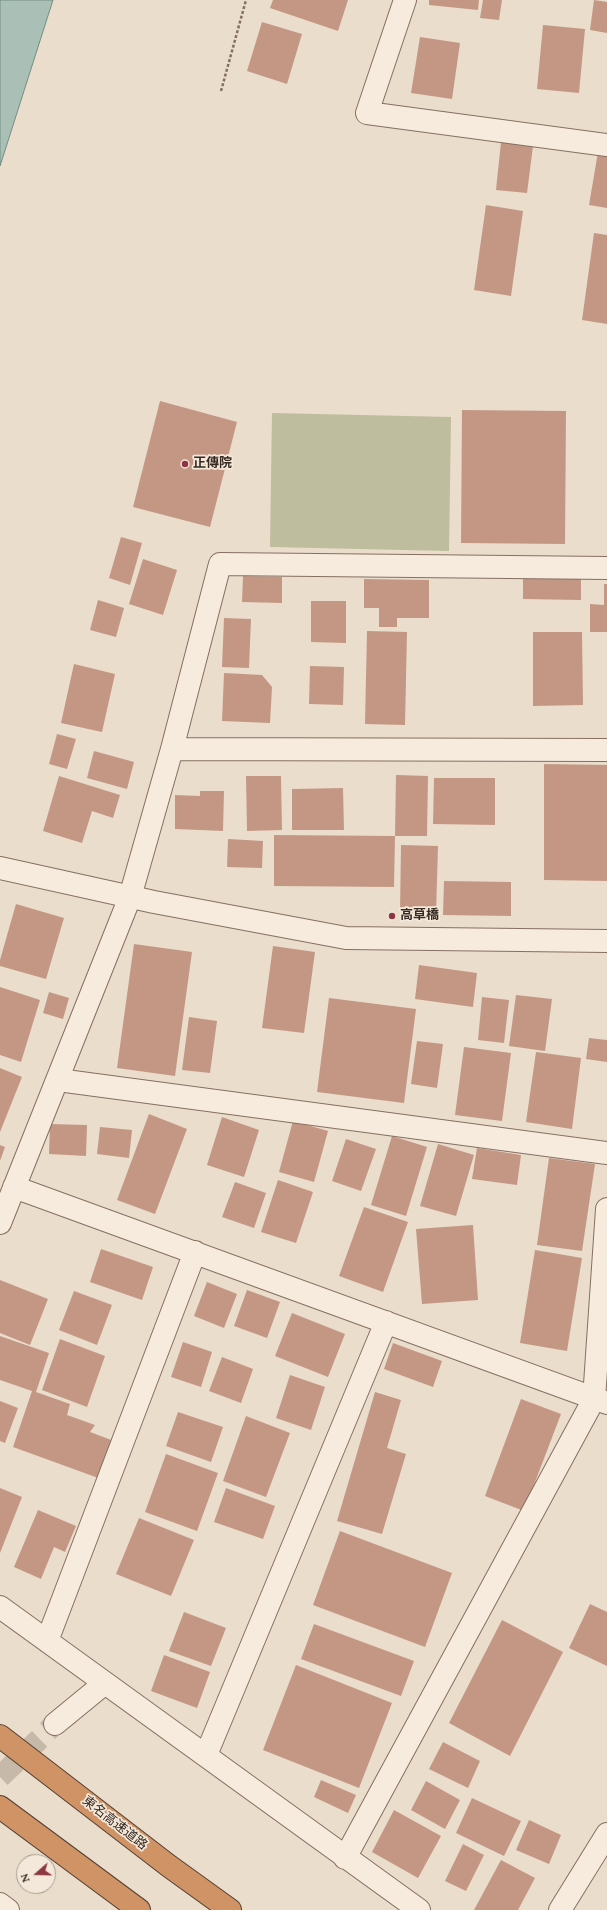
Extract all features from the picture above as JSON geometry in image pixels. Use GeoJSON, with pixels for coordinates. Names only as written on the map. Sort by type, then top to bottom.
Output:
{"type":"FeatureCollection","features":[{"type":"Feature","properties":{"kind":"highway","name":"東名高速道路"},"geometry":{"type":"LineString","coordinates":[[0,1736],[169,1866],[230,1910]]}},
{"type":"Feature","properties":{"kind":"highway"},"geometry":{"type":"LineString","coordinates":[[0,1807],[139,1910]]}},
{"type":"Feature","properties":{"kind":"street"},"geometry":{"type":"LineString","coordinates":[[405,0],[367,113],[607,145]]}},
{"type":"Feature","properties":{"kind":"street"},"geometry":{"type":"LineString","coordinates":[[0,1223],[58,1080],[81,1016],[130,897],[172,749],[220,564],[607,568]]}},
{"type":"Feature","properties":{"kind":"street"},"geometry":{"type":"LineString","coordinates":[[172,749],[607,750]]}},
{"type":"Feature","properties":{"kind":"street"},"geometry":{"type":"LineString","coordinates":[[0,868],[130,897],[346,938],[607,941]]}},
{"type":"Feature","properties":{"kind":"street"},"geometry":{"type":"LineString","coordinates":[[58,1080],[607,1153]]}},
{"type":"Feature","properties":{"kind":"street"},"geometry":{"type":"LineString","coordinates":[[14,1187],[601,1401]]}},
{"type":"Feature","properties":{"kind":"street"},"geometry":{"type":"LineString","coordinates":[[345,1858],[601,1401],[607,1209]]}},
{"type":"Feature","properties":{"kind":"street"},"geometry":{"type":"LineString","coordinates":[[47,1641],[195,1252]]}},
{"type":"Feature","properties":{"kind":"street"},"geometry":{"type":"LineString","coordinates":[[206,1755],[386,1322]]}},
{"type":"Feature","properties":{"kind":"street"},"geometry":{"type":"LineString","coordinates":[[0,1607],[206,1755],[345,1858],[419,1910]]}},
{"type":"Feature","properties":{"kind":"street"},"geometry":{"type":"LineString","coordinates":[[55,1724],[105,1683]]}},
{"type":"Feature","properties":{"kind":"street"},"geometry":{"type":"LineString","coordinates":[[560,1910],[607,1834]]}},
{"type":"Feature","properties":{"kind":"street"},"geometry":{"type":"LineString","coordinates":[[0,1904],[8,1910]]}},
{"type":"Feature","properties":{"kind":"path"},"geometry":{"type":"LineString","coordinates":[[221,91],[246,0]]}},
{"type":"Feature","properties":{"kind":"green space"},"geometry":{"type":"Polygon","coordinates":[[[272,413],[451,417],[449,551],[270,547],[272,413]]]}},
{"type":"Feature","properties":{"kind":"shaded area"},"geometry":{"type":"Polygon","coordinates":[[[0,0],[53,0],[0,166],[0,0]]]}},
{"type":"Feature","properties":{"kind":"building"},"geometry":{"type":"Polygon","coordinates":[[[273,0],[348,0],[338,31],[270,8],[273,0]]]}},
{"type":"Feature","properties":{"kind":"building"},"geometry":{"type":"Polygon","coordinates":[[[429,0],[479,0],[478,10],[429,5],[429,0]]]}},
{"type":"Feature","properties":{"kind":"building"},"geometry":{"type":"Polygon","coordinates":[[[483,0],[502,0],[499,20],[480,18],[483,0]]]}},
{"type":"Feature","properties":{"kind":"building"},"geometry":{"type":"Polygon","coordinates":[[[594,0],[607,2],[607,33],[590,30],[594,0]]]}},
{"type":"Feature","properties":{"kind":"building"},"geometry":{"type":"Polygon","coordinates":[[[262,22],[302,34],[287,84],[247,71],[262,22]]]}},
{"type":"Feature","properties":{"kind":"building"},"geometry":{"type":"Polygon","coordinates":[[[543,25],[585,29],[579,93],[537,89],[543,25]]]}},
{"type":"Feature","properties":{"kind":"building"},"geometry":{"type":"Polygon","coordinates":[[[420,37],[460,43],[452,99],[411,93],[420,37]]]}},
{"type":"Feature","properties":{"kind":"building"},"geometry":{"type":"Polygon","coordinates":[[[501,142],[533,146],[527,193],[496,190],[501,142]]]}},
{"type":"Feature","properties":{"kind":"building"},"geometry":{"type":"Polygon","coordinates":[[[598,152],[607,154],[607,208],[589,205],[598,152]]]}},
{"type":"Feature","properties":{"kind":"building"},"geometry":{"type":"Polygon","coordinates":[[[486,205],[523,211],[511,296],[474,290],[486,205]]]}},
{"type":"Feature","properties":{"kind":"building"},"geometry":{"type":"Polygon","coordinates":[[[594,233],[607,235],[607,324],[582,320],[594,233]]]}},
{"type":"Feature","properties":{"kind":"building","name":"正傳院"},"geometry":{"type":"Polygon","coordinates":[[[160,401],[237,422],[210,527],[133,507],[160,401]]]}},
{"type":"Feature","properties":{"kind":"building"},"geometry":{"type":"Polygon","coordinates":[[[462,410],[566,411],[565,544],[461,543],[462,410]]]}},
{"type":"Feature","properties":{"kind":"building"},"geometry":{"type":"Polygon","coordinates":[[[121,537],[142,543],[130,585],[109,578],[121,537]]]}},
{"type":"Feature","properties":{"kind":"building"},"geometry":{"type":"Polygon","coordinates":[[[143,559],[177,570],[163,615],[129,604],[143,559]]]}},
{"type":"Feature","properties":{"kind":"building"},"geometry":{"type":"Polygon","coordinates":[[[243,576],[282,577],[282,603],[242,602],[243,576]]]}},
{"type":"Feature","properties":{"kind":"building"},"geometry":{"type":"Polygon","coordinates":[[[523,577],[581,579],[581,600],[523,599],[523,577]]]}},
{"type":"Feature","properties":{"kind":"building"},"geometry":{"type":"Polygon","coordinates":[[[364,579],[429,580],[429,618],[397,618],[397,627],[379,627],[379,608],[364,608],[364,579]]]}},
{"type":"Feature","properties":{"kind":"building"},"geometry":{"type":"Polygon","coordinates":[[[604,584],[607,584],[607,632],[590,632],[590,604],[604,605],[604,584]]]}},
{"type":"Feature","properties":{"kind":"building"},"geometry":{"type":"Polygon","coordinates":[[[98,600],[124,608],[116,637],[90,630],[98,600]]]}},
{"type":"Feature","properties":{"kind":"building"},"geometry":{"type":"Polygon","coordinates":[[[311,601],[346,601],[346,643],[311,642],[311,601]]]}},
{"type":"Feature","properties":{"kind":"building"},"geometry":{"type":"Polygon","coordinates":[[[224,618],[251,619],[249,668],[222,667],[224,618]]]}},
{"type":"Feature","properties":{"kind":"building"},"geometry":{"type":"Polygon","coordinates":[[[367,631],[407,632],[405,725],[365,724],[367,631]]]}},
{"type":"Feature","properties":{"kind":"building"},"geometry":{"type":"Polygon","coordinates":[[[533,632],[582,632],[583,705],[533,706],[533,632]]]}},
{"type":"Feature","properties":{"kind":"building"},"geometry":{"type":"Polygon","coordinates":[[[74,664],[115,674],[102,732],[61,723],[74,664]]]}},
{"type":"Feature","properties":{"kind":"building"},"geometry":{"type":"Polygon","coordinates":[[[310,666],[344,667],[343,705],[309,704],[310,666]]]}},
{"type":"Feature","properties":{"kind":"building"},"geometry":{"type":"Polygon","coordinates":[[[224,673],[262,675],[272,687],[270,723],[222,721],[224,673]]]}},
{"type":"Feature","properties":{"kind":"building"},"geometry":{"type":"Polygon","coordinates":[[[57,734],[76,739],[67,769],[49,764],[57,734]]]}},
{"type":"Feature","properties":{"kind":"building"},"geometry":{"type":"Polygon","coordinates":[[[94,751],[134,762],[127,789],[87,778],[94,751]]]}},
{"type":"Feature","properties":{"kind":"building"},"geometry":{"type":"Polygon","coordinates":[[[544,764],[607,765],[607,881],[544,880],[544,764]]]}},
{"type":"Feature","properties":{"kind":"building"},"geometry":{"type":"Polygon","coordinates":[[[396,775],[428,776],[427,836],[395,836],[396,775]]]}},
{"type":"Feature","properties":{"kind":"building"},"geometry":{"type":"Polygon","coordinates":[[[59,776],[120,795],[113,818],[92,811],[82,843],[43,831],[59,776]]]}},
{"type":"Feature","properties":{"kind":"building"},"geometry":{"type":"Polygon","coordinates":[[[246,776],[281,776],[282,830],[247,831],[246,776]]]}},
{"type":"Feature","properties":{"kind":"building"},"geometry":{"type":"Polygon","coordinates":[[[434,778],[495,778],[495,825],[433,824],[434,778]]]}},
{"type":"Feature","properties":{"kind":"building"},"geometry":{"type":"Polygon","coordinates":[[[343,788],[344,830],[292,830],[292,789],[343,788]]]}},
{"type":"Feature","properties":{"kind":"building"},"geometry":{"type":"Polygon","coordinates":[[[200,791],[224,791],[223,831],[175,829],[175,795],[200,796],[200,791]]]}},
{"type":"Feature","properties":{"kind":"building"},"geometry":{"type":"Polygon","coordinates":[[[274,835],[395,836],[394,887],[274,886],[274,835]]]}},
{"type":"Feature","properties":{"kind":"building"},"geometry":{"type":"Polygon","coordinates":[[[228,839],[263,841],[262,868],[227,867],[228,839]]]}},
{"type":"Feature","properties":{"kind":"building"},"geometry":{"type":"Polygon","coordinates":[[[401,845],[438,846],[436,914],[400,912],[401,845]]]}},
{"type":"Feature","properties":{"kind":"building"},"geometry":{"type":"Polygon","coordinates":[[[444,881],[511,882],[511,916],[443,915],[444,881]]]}},
{"type":"Feature","properties":{"kind":"building"},"geometry":{"type":"Polygon","coordinates":[[[16,904],[64,918],[46,979],[0,966],[0,960],[16,904]]]}},
{"type":"Feature","properties":{"kind":"building"},"geometry":{"type":"Polygon","coordinates":[[[134,944],[192,952],[175,1076],[117,1068],[134,944]]]}},
{"type":"Feature","properties":{"kind":"building"},"geometry":{"type":"Polygon","coordinates":[[[273,946],[315,952],[304,1033],[262,1028],[273,946]]]}},
{"type":"Feature","properties":{"kind":"building"},"geometry":{"type":"Polygon","coordinates":[[[419,965],[477,973],[473,1007],[415,999],[419,965]]]}},
{"type":"Feature","properties":{"kind":"building"},"geometry":{"type":"Polygon","coordinates":[[[0,987],[40,1000],[21,1062],[0,1055],[0,987]]]}},
{"type":"Feature","properties":{"kind":"building"},"geometry":{"type":"Polygon","coordinates":[[[49,992],[69,998],[63,1019],[43,1013],[49,992]]]}},
{"type":"Feature","properties":{"kind":"building"},"geometry":{"type":"Polygon","coordinates":[[[516,995],[552,999],[545,1051],[509,1046],[516,995]]]}},
{"type":"Feature","properties":{"kind":"building"},"geometry":{"type":"Polygon","coordinates":[[[482,997],[509,1000],[504,1043],[478,1040],[482,997]]]}},
{"type":"Feature","properties":{"kind":"building"},"geometry":{"type":"Polygon","coordinates":[[[329,998],[416,1009],[404,1103],[317,1092],[329,998]]]}},
{"type":"Feature","properties":{"kind":"building"},"geometry":{"type":"Polygon","coordinates":[[[189,1017],[217,1021],[210,1073],[182,1070],[189,1017]]]}},
{"type":"Feature","properties":{"kind":"building"},"geometry":{"type":"Polygon","coordinates":[[[589,1038],[607,1040],[607,1062],[586,1059],[589,1038]]]}},
{"type":"Feature","properties":{"kind":"building"},"geometry":{"type":"Polygon","coordinates":[[[417,1041],[443,1044],[437,1088],[411,1084],[417,1041]]]}},
{"type":"Feature","properties":{"kind":"building"},"geometry":{"type":"Polygon","coordinates":[[[464,1047],[511,1053],[502,1121],[455,1115],[464,1047]]]}},
{"type":"Feature","properties":{"kind":"building"},"geometry":{"type":"Polygon","coordinates":[[[536,1052],[581,1058],[572,1129],[526,1122],[536,1052]]]}},
{"type":"Feature","properties":{"kind":"building"},"geometry":{"type":"Polygon","coordinates":[[[0,1068],[22,1077],[0,1132],[0,1068]]]}},
{"type":"Feature","properties":{"kind":"building"},"geometry":{"type":"Polygon","coordinates":[[[149,1114],[187,1129],[155,1214],[117,1200],[149,1114]]]}},
{"type":"Feature","properties":{"kind":"building"},"geometry":{"type":"Polygon","coordinates":[[[222,1117],[259,1130],[244,1177],[207,1165],[222,1117]]]}},
{"type":"Feature","properties":{"kind":"building"},"geometry":{"type":"Polygon","coordinates":[[[293,1121],[328,1131],[314,1182],[279,1172],[293,1121]]]}},
{"type":"Feature","properties":{"kind":"building"},"geometry":{"type":"Polygon","coordinates":[[[50,1124],[87,1125],[86,1156],[49,1154],[50,1124]]]}},
{"type":"Feature","properties":{"kind":"building"},"geometry":{"type":"Polygon","coordinates":[[[100,1127],[132,1130],[129,1158],[97,1154],[100,1127]]]}},
{"type":"Feature","properties":{"kind":"building"},"geometry":{"type":"Polygon","coordinates":[[[392,1136],[427,1147],[406,1216],[371,1205],[392,1136]]]}},
{"type":"Feature","properties":{"kind":"building"},"geometry":{"type":"Polygon","coordinates":[[[346,1139],[376,1149],[361,1191],[332,1181],[346,1139]]]}},
{"type":"Feature","properties":{"kind":"building"},"geometry":{"type":"Polygon","coordinates":[[[438,1144],[474,1155],[456,1216],[420,1206],[438,1144]]]}},
{"type":"Feature","properties":{"kind":"building"},"geometry":{"type":"Polygon","coordinates":[[[0,1145],[5,1147],[0,1161],[0,1145]]]}},
{"type":"Feature","properties":{"kind":"building"},"geometry":{"type":"Polygon","coordinates":[[[477,1148],[521,1155],[517,1185],[472,1179],[477,1148]]]}},
{"type":"Feature","properties":{"kind":"building"},"geometry":{"type":"Polygon","coordinates":[[[549,1158],[595,1164],[582,1251],[537,1245],[549,1158]]]}},
{"type":"Feature","properties":{"kind":"building"},"geometry":{"type":"Polygon","coordinates":[[[278,1180],[313,1192],[296,1243],[261,1232],[278,1180]]]}},
{"type":"Feature","properties":{"kind":"building"},"geometry":{"type":"Polygon","coordinates":[[[235,1182],[266,1193],[254,1228],[222,1217],[235,1182]]]}},
{"type":"Feature","properties":{"kind":"building"},"geometry":{"type":"Polygon","coordinates":[[[364,1207],[408,1222],[383,1292],[339,1276],[364,1207]]]}},
{"type":"Feature","properties":{"kind":"building"},"geometry":{"type":"Polygon","coordinates":[[[473,1225],[478,1300],[422,1304],[416,1229],[473,1225]]]}},
{"type":"Feature","properties":{"kind":"building"},"geometry":{"type":"Polygon","coordinates":[[[101,1249],[153,1267],[142,1300],[90,1282],[101,1249]]]}},
{"type":"Feature","properties":{"kind":"building"},"geometry":{"type":"Polygon","coordinates":[[[535,1250],[582,1258],[567,1351],[520,1343],[535,1250]]]}},
{"type":"Feature","properties":{"kind":"building"},"geometry":{"type":"Polygon","coordinates":[[[0,1280],[48,1299],[30,1345],[0,1333],[0,1280]]]}},
{"type":"Feature","properties":{"kind":"building"},"geometry":{"type":"Polygon","coordinates":[[[207,1282],[237,1294],[224,1328],[194,1316],[207,1282]]]}},
{"type":"Feature","properties":{"kind":"building"},"geometry":{"type":"Polygon","coordinates":[[[247,1290],[280,1302],[267,1338],[234,1326],[247,1290]]]}},
{"type":"Feature","properties":{"kind":"building"},"geometry":{"type":"Polygon","coordinates":[[[74,1291],[112,1305],[97,1345],[59,1330],[74,1291]]]}},
{"type":"Feature","properties":{"kind":"building"},"geometry":{"type":"Polygon","coordinates":[[[292,1313],[345,1334],[328,1377],[275,1356],[292,1313]]]}},
{"type":"Feature","properties":{"kind":"building"},"geometry":{"type":"Polygon","coordinates":[[[0,1336],[49,1353],[36,1392],[70,1404],[67,1415],[95,1425],[90,1432],[114,1441],[101,1479],[13,1447],[32,1391],[0,1380],[0,1336]]]}},
{"type":"Feature","properties":{"kind":"building"},"geometry":{"type":"Polygon","coordinates":[[[60,1339],[105,1356],[87,1407],[42,1390],[60,1339]]]}},
{"type":"Feature","properties":{"kind":"building"},"geometry":{"type":"Polygon","coordinates":[[[183,1342],[212,1352],[201,1387],[171,1377],[183,1342]]]}},
{"type":"Feature","properties":{"kind":"building"},"geometry":{"type":"Polygon","coordinates":[[[393,1343],[442,1361],[433,1387],[384,1369],[393,1343]]]}},
{"type":"Feature","properties":{"kind":"building"},"geometry":{"type":"Polygon","coordinates":[[[222,1357],[253,1369],[241,1403],[209,1391],[222,1357]]]}},
{"type":"Feature","properties":{"kind":"building"},"geometry":{"type":"Polygon","coordinates":[[[290,1375],[325,1387],[311,1430],[276,1418],[290,1375]]]}},
{"type":"Feature","properties":{"kind":"building"},"geometry":{"type":"Polygon","coordinates":[[[375,1392],[401,1400],[387,1448],[406,1454],[382,1534],[337,1521],[375,1392]]]}},
{"type":"Feature","properties":{"kind":"building"},"geometry":{"type":"Polygon","coordinates":[[[521,1399],[561,1414],[524,1511],[485,1496],[521,1399]]]}},
{"type":"Feature","properties":{"kind":"building"},"geometry":{"type":"Polygon","coordinates":[[[0,1401],[18,1408],[5,1443],[0,1441],[0,1401]]]}},
{"type":"Feature","properties":{"kind":"building"},"geometry":{"type":"Polygon","coordinates":[[[178,1412],[223,1427],[211,1462],[166,1446],[178,1412]]]}},
{"type":"Feature","properties":{"kind":"building"},"geometry":{"type":"Polygon","coordinates":[[[246,1416],[290,1433],[266,1497],[223,1481],[246,1416]]]}},
{"type":"Feature","properties":{"kind":"building"},"geometry":{"type":"Polygon","coordinates":[[[166,1454],[218,1473],[197,1531],[145,1512],[166,1454]]]}},
{"type":"Feature","properties":{"kind":"building"},"geometry":{"type":"Polygon","coordinates":[[[0,1488],[22,1497],[0,1553],[0,1488]]]}},
{"type":"Feature","properties":{"kind":"building"},"geometry":{"type":"Polygon","coordinates":[[[226,1488],[275,1506],[263,1539],[214,1522],[226,1488]]]}},
{"type":"Feature","properties":{"kind":"building"},"geometry":{"type":"Polygon","coordinates":[[[38,1510],[76,1526],[65,1552],[54,1547],[41,1579],[14,1567],[38,1510]]]}},
{"type":"Feature","properties":{"kind":"building"},"geometry":{"type":"Polygon","coordinates":[[[139,1518],[194,1540],[171,1596],[116,1574],[139,1518]]]}},
{"type":"Feature","properties":{"kind":"building"},"geometry":{"type":"Polygon","coordinates":[[[340,1531],[452,1573],[425,1647],[313,1605],[340,1531]]]}},
{"type":"Feature","properties":{"kind":"building"},"geometry":{"type":"Polygon","coordinates":[[[590,1604],[607,1612],[607,1666],[569,1648],[590,1604]]]}},
{"type":"Feature","properties":{"kind":"building"},"geometry":{"type":"Polygon","coordinates":[[[184,1612],[226,1628],[211,1666],[169,1651],[184,1612]]]}},
{"type":"Feature","properties":{"kind":"building"},"geometry":{"type":"Polygon","coordinates":[[[502,1620],[563,1652],[510,1756],[449,1723],[502,1620]]]}},
{"type":"Feature","properties":{"kind":"building"},"geometry":{"type":"Polygon","coordinates":[[[314,1624],[414,1661],[401,1696],[301,1659],[314,1624]]]}},
{"type":"Feature","properties":{"kind":"building"},"geometry":{"type":"Polygon","coordinates":[[[164,1655],[210,1672],[197,1708],[151,1691],[164,1655]]]}},
{"type":"Feature","properties":{"kind":"building"},"geometry":{"type":"Polygon","coordinates":[[[296,1665],[392,1703],[359,1788],[263,1750],[296,1665]]]}},
{"type":"Feature","properties":{"kind":"building"},"geometry":{"type":"Polygon","coordinates":[[[443,1742],[480,1761],[468,1788],[429,1769],[443,1742]]]}},
{"type":"Feature","properties":{"kind":"building"},"geometry":{"type":"Polygon","coordinates":[[[321,1780],[356,1795],[348,1813],[314,1797],[321,1780]]]}},
{"type":"Feature","properties":{"kind":"building"},"geometry":{"type":"Polygon","coordinates":[[[426,1781],[460,1800],[445,1829],[411,1810],[426,1781]]]}},
{"type":"Feature","properties":{"kind":"building"},"geometry":{"type":"Polygon","coordinates":[[[472,1798],[521,1821],[504,1856],[456,1833],[472,1798]]]}},
{"type":"Feature","properties":{"kind":"building"},"geometry":{"type":"Polygon","coordinates":[[[394,1810],[441,1836],[418,1878],[372,1852],[394,1810]]]}},
{"type":"Feature","properties":{"kind":"building"},"geometry":{"type":"Polygon","coordinates":[[[529,1820],[561,1835],[549,1864],[516,1850],[529,1820]]]}},
{"type":"Feature","properties":{"kind":"building"},"geometry":{"type":"Polygon","coordinates":[[[463,1844],[484,1855],[466,1891],[445,1881],[463,1844]]]}},
{"type":"Feature","properties":{"kind":"building"},"geometry":{"type":"Polygon","coordinates":[[[501,1860],[535,1878],[518,1910],[474,1910],[501,1860]]]}},
{"type":"Feature","properties":{"kind":"tunnel"},"geometry":{"type":"LineString","coordinates":[[0,1777],[55,1724]]}},
{"type":"Feature","properties":{"kind":"place","name":"正傳院"},"geometry":{"type":"Point","coordinates":[185,464]}},
{"type":"Feature","properties":{"kind":"place","name":"高草橋"},"geometry":{"type":"Point","coordinates":[392,916]}}]}
